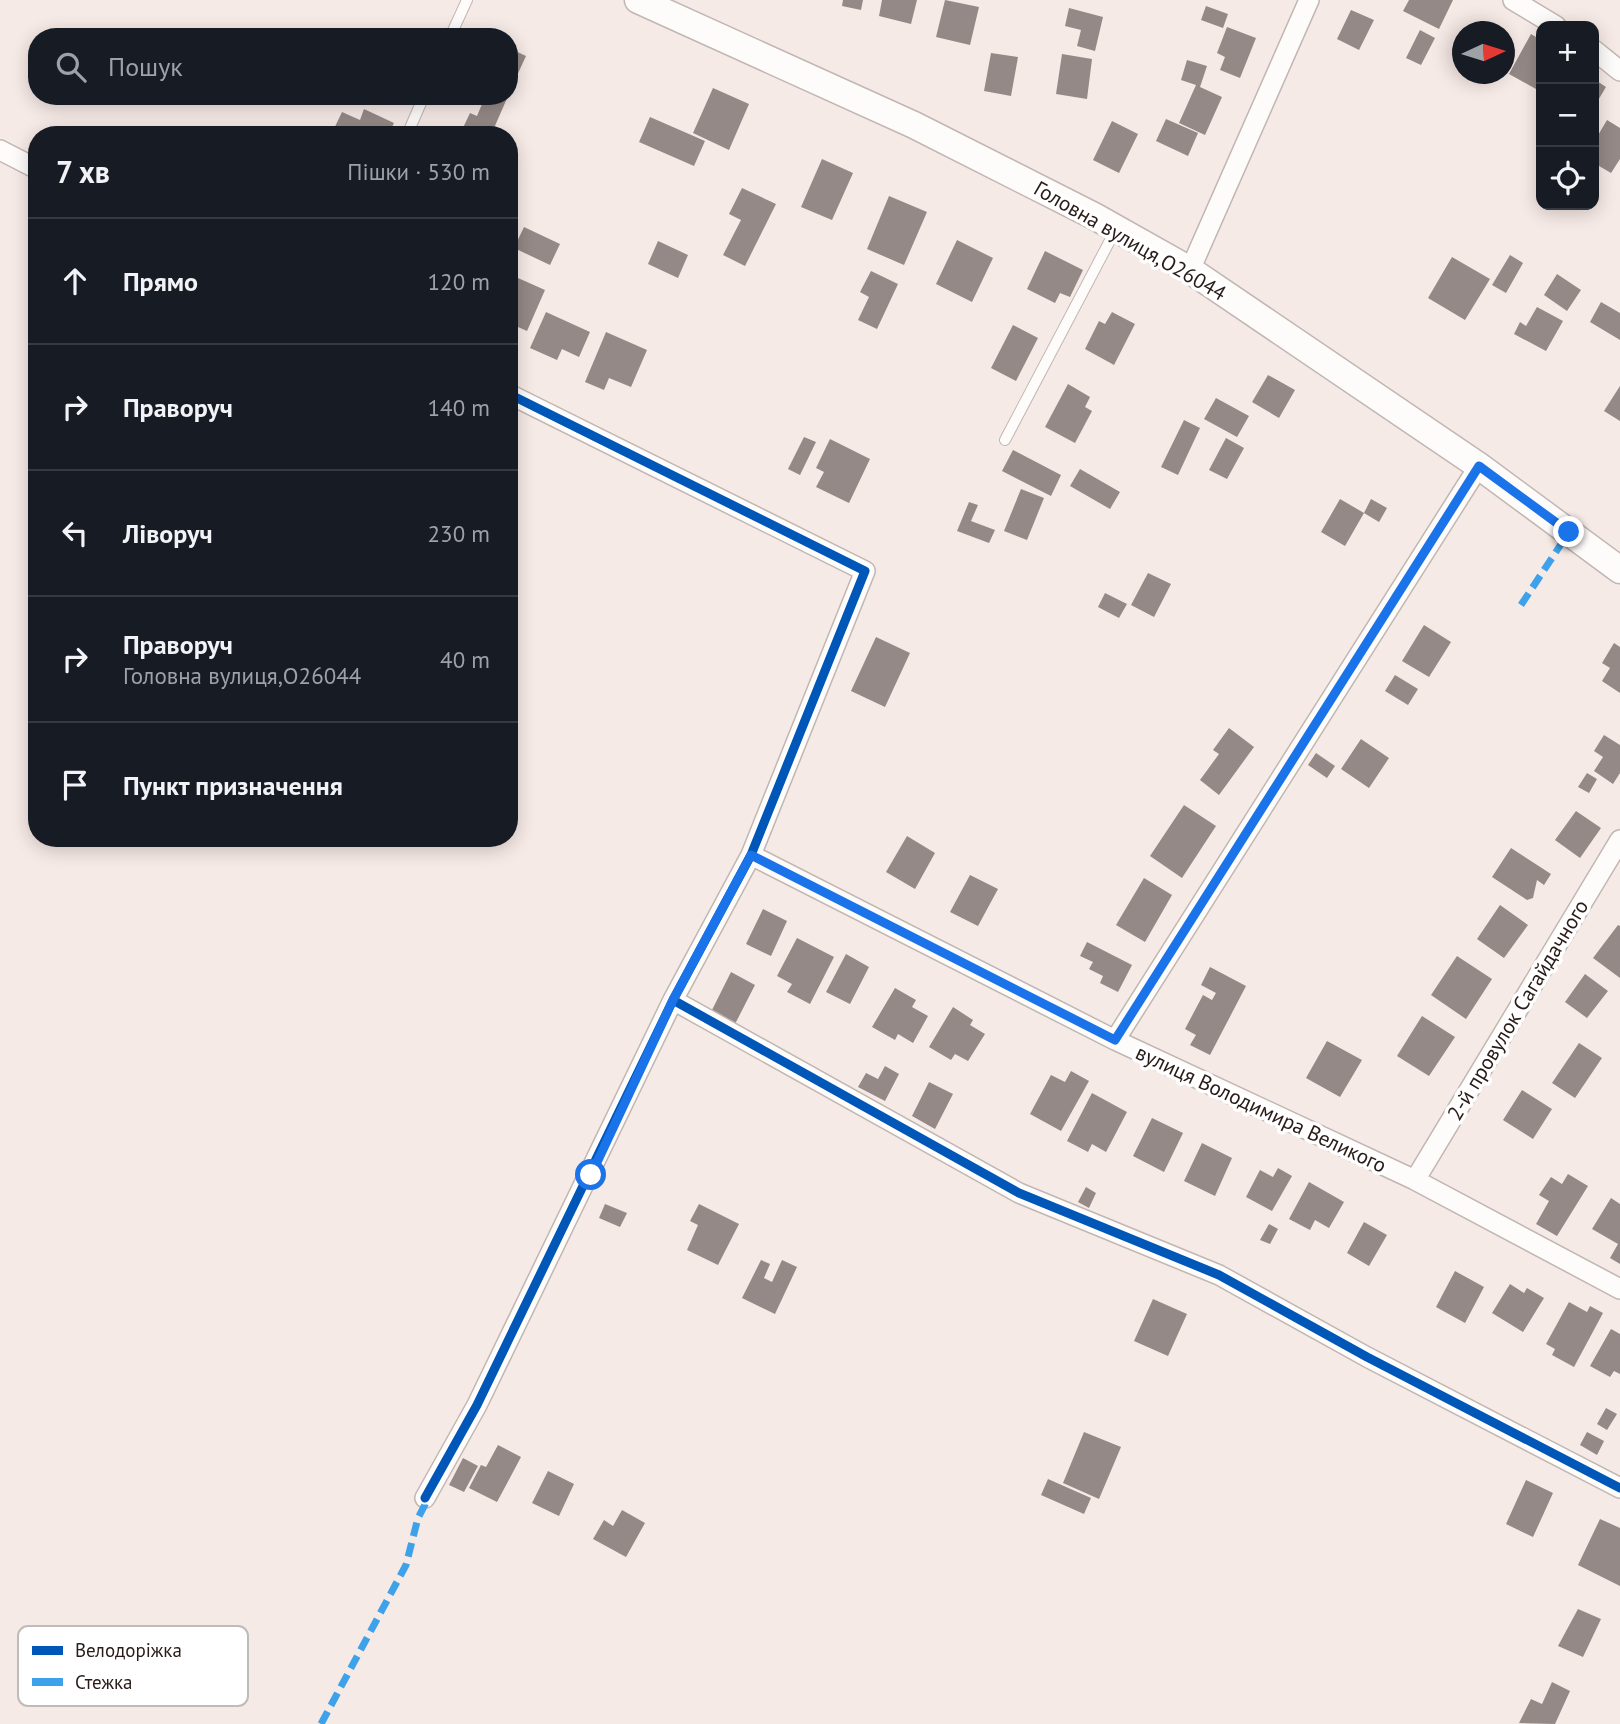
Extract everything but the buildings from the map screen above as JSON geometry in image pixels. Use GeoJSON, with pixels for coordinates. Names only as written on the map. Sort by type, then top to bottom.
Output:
{"type":"FeatureCollection","features":[{"type":"Feature","properties":{"kind":"main road","name":"Головна вулиця,О26044"},"geometry":{"type":"LineString","coordinates":[[638,0],[914,125],[1191,270],[1479,466],[1620,570]]}},
{"type":"Feature","properties":{"kind":"street"},"geometry":{"type":"LineString","coordinates":[[1191,270],[1309,0]]}},
{"type":"Feature","properties":{"kind":"street"},"geometry":{"type":"LineString","coordinates":[[1513,0],[1548,21]]}},
{"type":"Feature","properties":{"kind":"street"},"geometry":{"type":"LineString","coordinates":[[1599,54],[1620,71]]}},
{"type":"Feature","properties":{"kind":"street"},"geometry":{"type":"LineString","coordinates":[[0,150],[28,164]]}},
{"type":"Feature","properties":{"kind":"street"},"geometry":{"type":"LineString","coordinates":[[425,1497],[477,1405],[673,1000],[751,855],[865,571],[518,398]]}},
{"type":"Feature","properties":{"kind":"street"},"geometry":{"type":"LineString","coordinates":[[1115,1040],[1479,466]]}},
{"type":"Feature","properties":{"kind":"street","name":"2-й провулок Сагайдачного"},"geometry":{"type":"LineString","coordinates":[[1415,1180],[1620,840]]}},
{"type":"Feature","properties":{"kind":"street","name":"вулиця Володимира Великого"},"geometry":{"type":"LineString","coordinates":[[751,855],[1115,1040],[1415,1180],[1620,1289]]}},
{"type":"Feature","properties":{"kind":"street"},"geometry":{"type":"LineString","coordinates":[[673,1000],[1019,1193],[1219,1275],[1367,1357],[1620,1488]]}},
{"type":"Feature","properties":{"kind":"lane"},"geometry":{"type":"LineString","coordinates":[[454,28],[467,0]]}},
{"type":"Feature","properties":{"kind":"lane"},"geometry":{"type":"LineString","coordinates":[[411,126],[420,105]]}},
{"type":"Feature","properties":{"kind":"lane"},"geometry":{"type":"LineString","coordinates":[[1005,440],[1116,229]]}},
{"type":"Feature","properties":{"kind":"marked path"},"geometry":{"type":"LineString","coordinates":[[1521,605],[1569,532]]}},
{"type":"Feature","properties":{"kind":"marked path"},"geometry":{"type":"LineString","coordinates":[[321,1724],[406,1565],[418,1518],[430,1495]]}},
{"type":"Feature","properties":{"kind":"cycle path"},"geometry":{"type":"LineString","coordinates":[[425,1498],[477,1405],[673,1000],[751,855],[865,571],[518,398]]}},
{"type":"Feature","properties":{"kind":"cycle path"},"geometry":{"type":"LineString","coordinates":[[673,1000],[1019,1193],[1219,1275],[1367,1357],[1620,1488]]}},
{"type":"Feature","properties":{"kind":"route"},"geometry":{"type":"LineString","coordinates":[[591,1175],[673,1000],[751,855],[1115,1040],[1479,466],[1569,532]]}}]}
